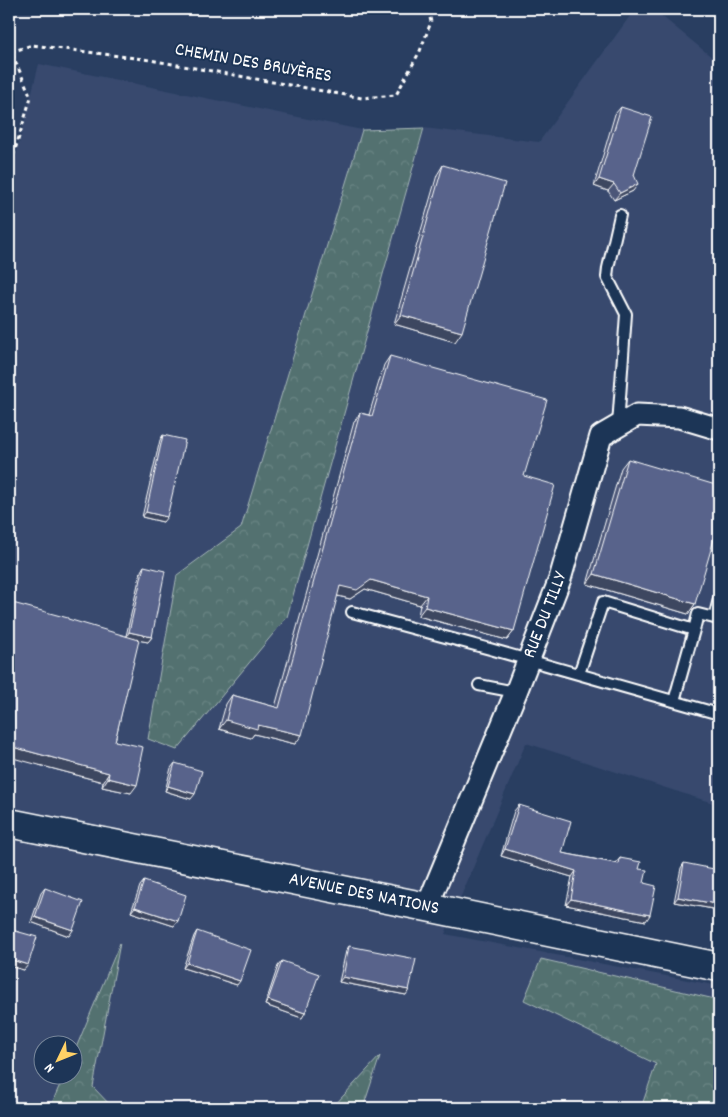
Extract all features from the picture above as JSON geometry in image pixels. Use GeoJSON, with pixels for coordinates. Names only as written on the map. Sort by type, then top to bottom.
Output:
{"type":"FeatureCollection","features":[{"type":"Feature","properties":{"kind":"main road","name":"AVENUE DES NATIONS"},"geometry":{"type":"LineString","coordinates":[[9,823],[719,967]]}},
{"type":"Feature","properties":{"kind":"street","name":"RUE DU TILLY"},"geometry":{"type":"LineString","coordinates":[[427,907],[560,580],[601,436],[637,415],[679,416],[719,429]]}},
{"type":"Feature","properties":{"kind":"lane"},"geometry":{"type":"LineString","coordinates":[[618,426],[626,314],[607,277],[620,216]]}},
{"type":"Feature","properties":{"kind":"lane"},"geometry":{"type":"LineString","coordinates":[[674,702],[698,614],[714,618],[719,599]]}},
{"type":"Feature","properties":{"kind":"lane"},"geometry":{"type":"LineString","coordinates":[[579,674],[603,602],[694,630]]}},
{"type":"Feature","properties":{"kind":"lane"},"geometry":{"type":"LineString","coordinates":[[352,612],[719,714]]}},
{"type":"Feature","properties":{"kind":"lane"},"geometry":{"type":"LineString","coordinates":[[479,684],[516,692]]}},
{"type":"Feature","properties":{"kind":"path","name":"CHEMIN DES BRUYÈRES"},"geometry":{"type":"LineString","coordinates":[[11,52],[32,45],[150,60],[362,98],[396,95],[420,51],[431,22],[428,9]]}},
{"type":"Feature","properties":{"kind":"path"},"geometry":{"type":"LineString","coordinates":[[9,47],[31,97],[9,170]]}},
{"type":"Feature","properties":{"kind":"shaded area"},"geometry":{"type":"Polygon","coordinates":[[[635,9],[653,9],[719,63],[719,805],[526,743],[445,934],[719,986],[719,1108],[9,1108],[9,183],[39,64],[362,130],[241,528],[177,575],[287,617],[424,128],[539,142],[635,9]]]}},
{"type":"Feature","properties":{"kind":"green space"},"geometry":{"type":"Polygon","coordinates":[[[424,128],[287,617],[177,750],[148,739],[177,575],[241,528],[362,130],[424,128]]]}},
{"type":"Feature","properties":{"kind":"green space"},"geometry":{"type":"Polygon","coordinates":[[[120,943],[93,1087],[113,1108],[50,1108],[60,1084],[82,1084],[82,1034],[120,943]]]}},
{"type":"Feature","properties":{"kind":"green space"},"geometry":{"type":"Polygon","coordinates":[[[541,959],[719,1000],[719,1108],[641,1108],[656,1064],[524,1000],[541,959]]]}},
{"type":"Feature","properties":{"kind":"green space"},"geometry":{"type":"Polygon","coordinates":[[[380,1056],[363,1108],[332,1108],[380,1056]]]}},
{"type":"Feature","properties":{"kind":"building"},"geometry":{"type":"Polygon","coordinates":[[[621,107],[652,117],[634,175],[638,184],[620,193],[614,184],[599,179],[621,107]]]}},
{"type":"Feature","properties":{"kind":"building"},"geometry":{"type":"Polygon","coordinates":[[[443,165],[505,183],[462,332],[401,315],[443,165]]]}},
{"type":"Feature","properties":{"kind":"building"},"geometry":{"type":"Polygon","coordinates":[[[390,356],[547,400],[524,476],[555,485],[514,631],[425,607],[427,596],[371,580],[357,590],[340,586],[302,735],[258,725],[257,729],[226,720],[232,695],[279,708],[360,413],[372,416],[390,356]]]}},
{"type":"Feature","properties":{"kind":"building"},"geometry":{"type":"Polygon","coordinates":[[[163,435],[185,440],[167,517],[146,512],[163,435]]]}},
{"type":"Feature","properties":{"kind":"building"},"geometry":{"type":"Polygon","coordinates":[[[628,459],[719,486],[719,522],[695,604],[594,574],[628,459]]]}},
{"type":"Feature","properties":{"kind":"building"},"geometry":{"type":"Polygon","coordinates":[[[144,566],[165,571],[152,637],[129,632],[144,566]]]}},
{"type":"Feature","properties":{"kind":"building"},"geometry":{"type":"Polygon","coordinates":[[[9,602],[139,640],[115,741],[143,747],[137,785],[108,778],[109,773],[9,746],[9,602]]]}},
{"type":"Feature","properties":{"kind":"building"},"geometry":{"type":"Polygon","coordinates":[[[175,763],[202,771],[195,794],[168,786],[175,763]]]}},
{"type":"Feature","properties":{"kind":"building"},"geometry":{"type":"Polygon","coordinates":[[[519,805],[571,821],[562,853],[619,864],[620,858],[641,862],[639,869],[647,870],[644,883],[656,886],[650,915],[571,899],[576,871],[505,849],[519,805]]]}},
{"type":"Feature","properties":{"kind":"building"},"geometry":{"type":"Polygon","coordinates":[[[684,863],[719,870],[716,904],[678,897],[684,863]]]}},
{"type":"Feature","properties":{"kind":"building"},"geometry":{"type":"Polygon","coordinates":[[[144,881],[186,895],[178,921],[135,907],[144,881]]]}},
{"type":"Feature","properties":{"kind":"building"},"geometry":{"type":"Polygon","coordinates":[[[45,888],[83,902],[73,930],[35,917],[45,888]]]}},
{"type":"Feature","properties":{"kind":"building"},"geometry":{"type":"Polygon","coordinates":[[[12,930],[37,937],[28,965],[9,959],[9,942],[12,930]]]}},
{"type":"Feature","properties":{"kind":"building"},"geometry":{"type":"Polygon","coordinates":[[[197,931],[251,950],[240,981],[187,963],[197,931]]]}},
{"type":"Feature","properties":{"kind":"building"},"geometry":{"type":"Polygon","coordinates":[[[349,946],[416,959],[409,990],[343,977],[349,946]]]}},
{"type":"Feature","properties":{"kind":"building"},"geometry":{"type":"Polygon","coordinates":[[[282,961],[319,974],[305,1013],[268,1000],[282,961]]]}},
{"type":"Feature","properties":{"kind":"building"},"geometry":{"type":"Polygon","coordinates":[[[390,1103],[404,1108],[389,1108],[390,1103]]]}}]}
